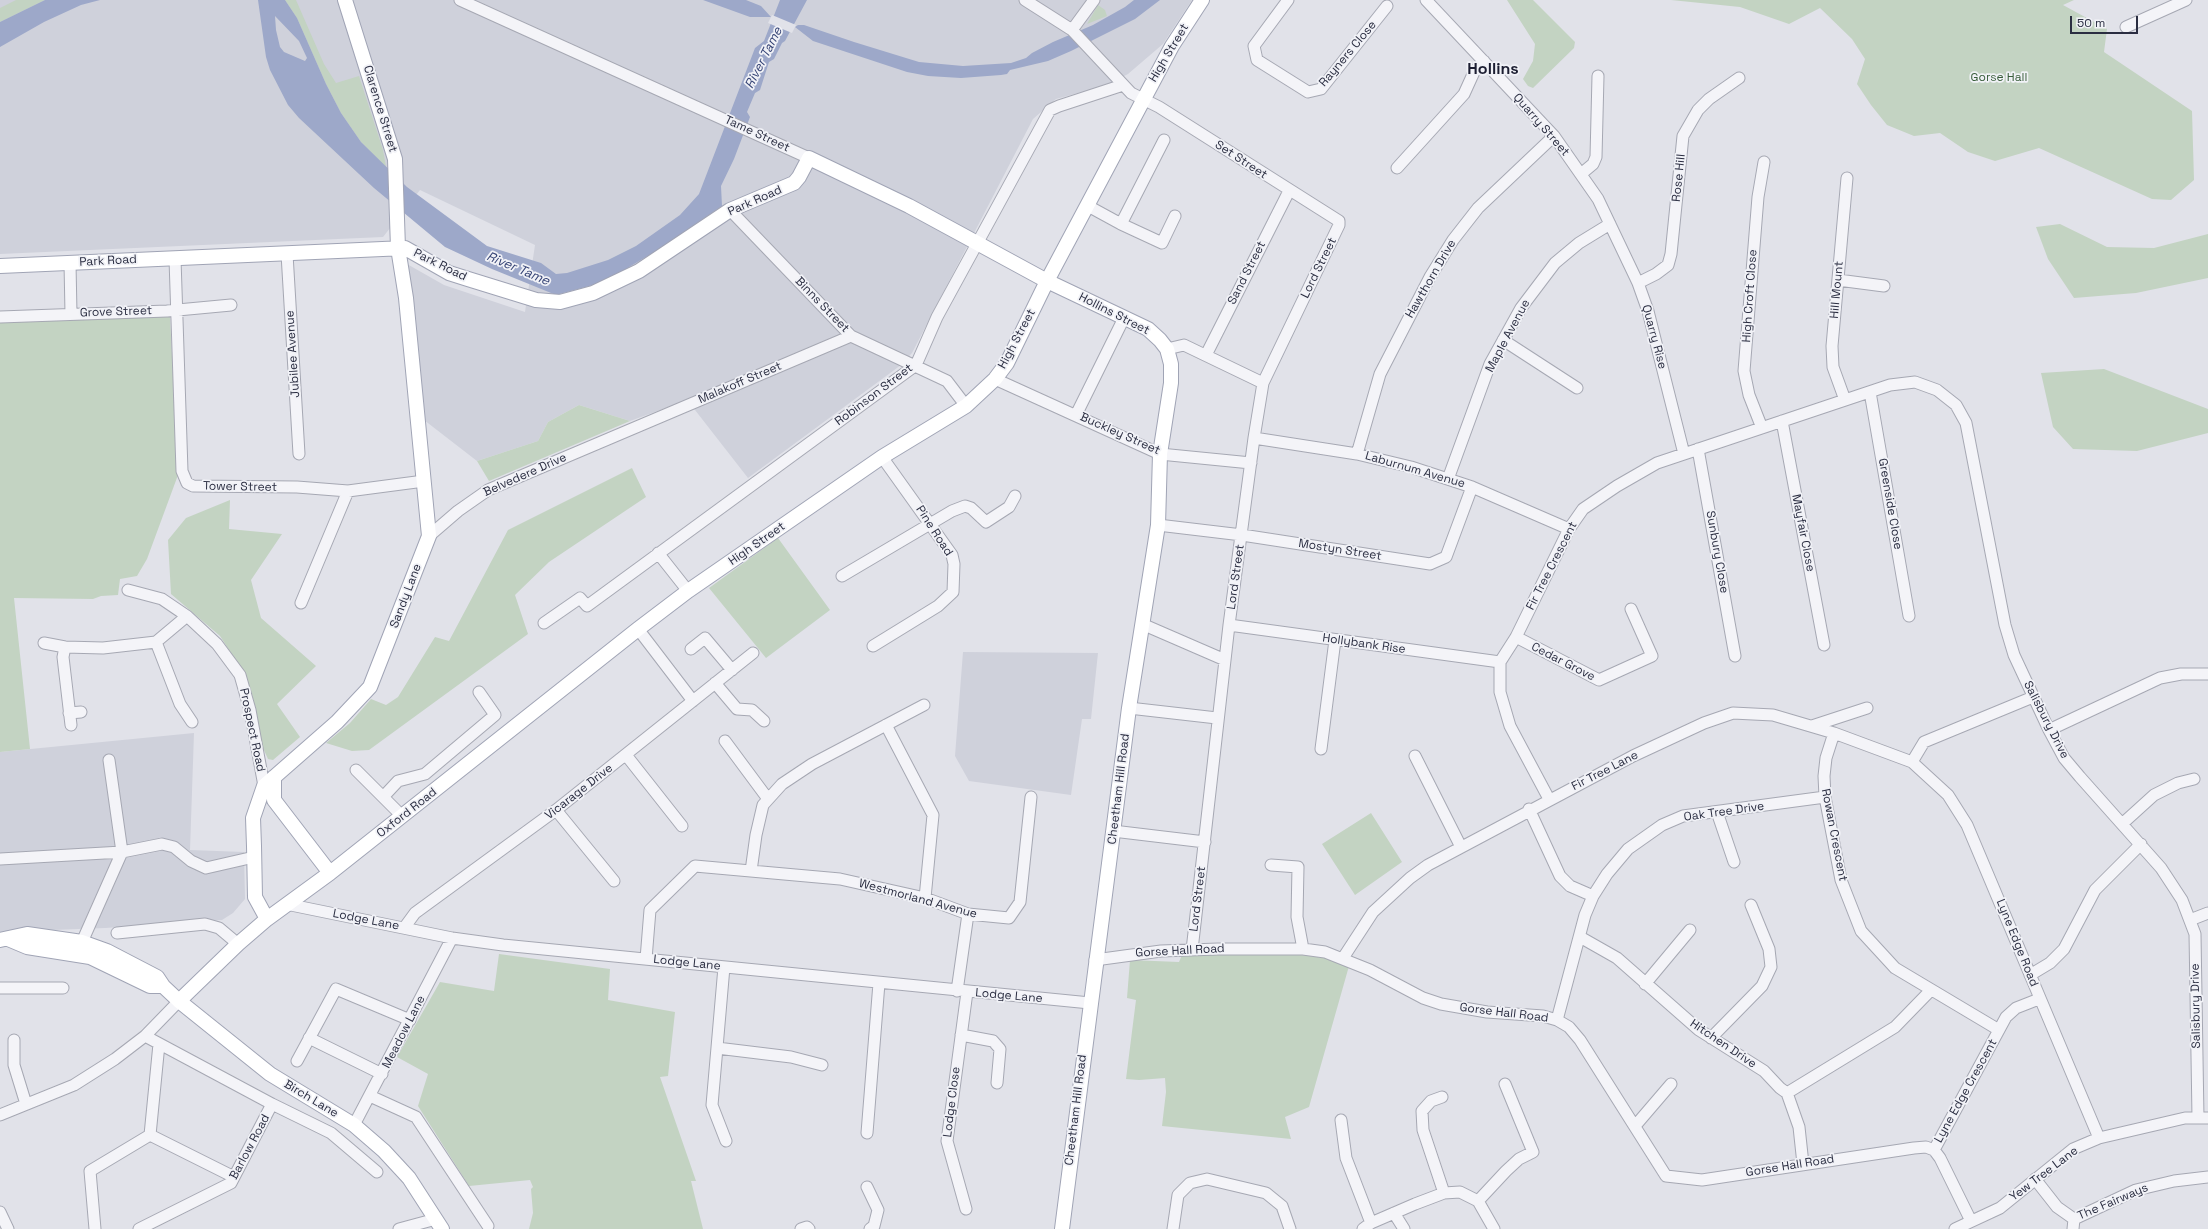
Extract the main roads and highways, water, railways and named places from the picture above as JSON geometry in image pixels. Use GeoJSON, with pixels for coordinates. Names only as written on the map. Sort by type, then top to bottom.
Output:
{"type":"FeatureCollection","features":[{"type":"Feature","properties":{"kind":"main road","name":"Clarence Street"},"geometry":{"type":"LineString","coordinates":[[345,0],[395,158],[395,222]]}},
{"type":"Feature","properties":{"kind":"main road","name":"High Street"},"geometry":{"type":"LineString","coordinates":[[638,629],[688,591],[882,457],[966,406],[995,379],[1008,363],[1047,281],[1088,206],[1142,99],[1172,46],[1202,0]]}},
{"type":"Feature","properties":{"kind":"main road","name":"Park Road"},"geometry":{"type":"LineString","coordinates":[[0,266],[398,248],[411,250],[450,273],[468,279],[536,300],[560,302],[593,293],[639,271],[730,210],[794,183],[800,177],[809,158]]}},
{"type":"Feature","properties":{"kind":"main road","name":"Tame Street"},"geometry":{"type":"LineString","coordinates":[[809,158],[909,206],[979,242],[1047,281]]}},
{"type":"Feature","properties":{"kind":"main road","name":"Sandy Lane"},"geometry":{"type":"LineString","coordinates":[[269,781],[337,722],[370,687],[429,536],[406,298],[395,222]]}},
{"type":"Feature","properties":{"kind":"main road","name":"Hollins Street"},"geometry":{"type":"LineString","coordinates":[[1047,281],[1148,329],[1167,349]]}},
{"type":"Feature","properties":{"kind":"main road","name":"Cheetham Hill Road"},"geometry":{"type":"LineString","coordinates":[[1062,1229],[1095,960],[1129,708],[1158,525],[1160,454],[1171,383],[1171,364],[1167,349]]}},
{"type":"Feature","properties":{"kind":"main road","name":"Oxford Road"},"geometry":{"type":"LineString","coordinates":[[180,1001],[238,944],[267,919],[330,873],[638,629]]}},
{"type":"Feature","properties":{"kind":"main road"},"geometry":{"type":"LineString","coordinates":[[269,781],[274,800],[330,873]]}},
{"type":"Feature","properties":{"kind":"main road"},"geometry":{"type":"LineString","coordinates":[[267,919],[255,897],[253,818],[269,781]]}},
{"type":"Feature","properties":{"kind":"main road"},"geometry":{"type":"LineString","coordinates":[[253,818],[264,812],[272,810],[285,815]]}},
{"type":"Feature","properties":{"kind":"main road","name":"Birch Lane"},"geometry":{"type":"LineString","coordinates":[[4,940],[27,934],[82,942],[107,951],[157,977],[163,986],[180,1001],[270,1074],[354,1125],[384,1151],[409,1178],[439,1224]]}},
{"type":"Feature","properties":{"kind":"main road","name":"Birch Lane"},"geometry":{"type":"LineString","coordinates":[[4,940],[28,947],[90,957],[150,986],[163,986]]}},
{"type":"Feature","properties":{"kind":"water"},"geometry":{"type":"Polygon","coordinates":[[[45,0],[100,0],[81,5],[44,22],[0,47],[0,22],[45,0]]]}},
{"type":"Feature","properties":{"kind":"water","name":"River Tame"},"geometry":{"type":"Polygon","coordinates":[[[258,0],[285,0],[297,18],[326,84],[341,113],[361,142],[407,187],[487,246],[541,263],[556,274],[567,273],[608,260],[636,246],[680,215],[699,194],[755,48],[764,41],[780,0],[807,0],[774,59],[769,62],[760,90],[755,93],[747,112],[750,117],[734,159],[721,186],[722,206],[656,251],[619,273],[593,285],[556,295],[492,269],[445,247],[374,188],[299,118],[288,105],[270,70],[266,57],[258,0]],[[275,16],[276,30],[280,47],[284,52],[305,61],[307,58],[299,41],[275,16]]]}},
{"type":"Feature","properties":{"kind":"water"},"geometry":{"type":"Polygon","coordinates":[[[703,0],[746,0],[761,6],[771,17],[750,17],[703,0]]]}},
{"type":"Feature","properties":{"kind":"water"},"geometry":{"type":"Polygon","coordinates":[[[1134,0],[1160,0],[1135,19],[1071,51],[1048,61],[1010,70],[1007,74],[1001,75],[961,78],[928,76],[907,72],[813,41],[795,27],[798,25],[804,25],[919,62],[963,66],[1011,63],[1026,58],[1032,53],[1053,42],[1093,25],[1125,7],[1134,0]]]}},
{"type":"Feature","properties":{"kind":"district","name":"Hollins"},"geometry":{"type":"Point","coordinates":[1493,70]}},
{"type":"Feature","properties":{"kind":"park label","name":"Gorse Hall"},"geometry":{"type":"Point","coordinates":[1999,78]}}]}
